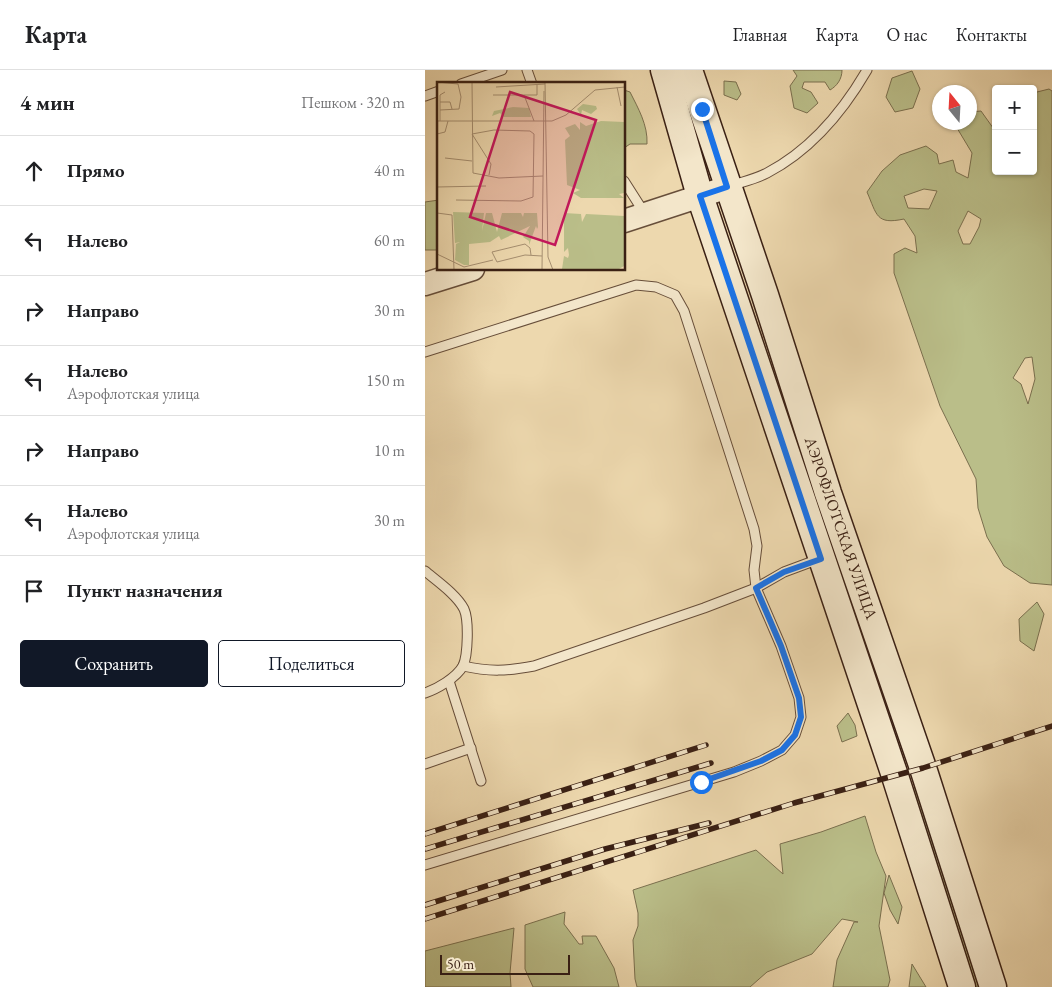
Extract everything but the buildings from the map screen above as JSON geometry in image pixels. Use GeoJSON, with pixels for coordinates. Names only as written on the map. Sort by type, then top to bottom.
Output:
{"type":"FeatureCollection","features":[{"type":"Feature","properties":{"kind":"main road","name":"АЭРОФЛОТСКАЯ УЛИЦА"},"geometry":{"type":"LineString","coordinates":[[664,70],[700,196],[895,776],[962,987]]}},
{"type":"Feature","properties":{"kind":"main road","name":"АЭРОФЛОТСКАЯ УЛИЦА"},"geometry":{"type":"LineString","coordinates":[[689,70],[765,295],[828,493],[923,768],[993,987]]}},
{"type":"Feature","properties":{"kind":"street"},"geometry":{"type":"LineString","coordinates":[[625,221],[727,187]]}},
{"type":"Feature","properties":{"kind":"street"},"geometry":{"type":"LineString","coordinates":[[425,284],[470,270]]}},
{"type":"Feature","properties":{"kind":"lane"},"geometry":{"type":"LineString","coordinates":[[467,82],[501,70]]}},
{"type":"Feature","properties":{"kind":"lane"},"geometry":{"type":"LineString","coordinates":[[527,70],[531,82]]}},
{"type":"Feature","properties":{"kind":"lane"},"geometry":{"type":"LineString","coordinates":[[727,187],[765,174],[796,156],[829,124],[845,104],[867,70]]}},
{"type":"Feature","properties":{"kind":"lane"},"geometry":{"type":"LineString","coordinates":[[425,96],[437,92]]}},
{"type":"Feature","properties":{"kind":"lane"},"geometry":{"type":"LineString","coordinates":[[625,183],[645,214]]}},
{"type":"Feature","properties":{"kind":"lane"},"geometry":{"type":"LineString","coordinates":[[425,352],[636,285],[656,287],[675,296],[684,311],[754,529],[757,546],[756,588],[781,646],[799,698],[801,717],[795,735],[782,750],[761,761],[726,774],[425,865]]}},
{"type":"Feature","properties":{"kind":"lane"},"geometry":{"type":"LineString","coordinates":[[463,666],[481,670],[508,671],[534,666],[704,608],[756,588],[784,572],[821,559]]}},
{"type":"Feature","properties":{"kind":"lane"},"geometry":{"type":"LineString","coordinates":[[425,571],[452,594],[463,609],[468,633],[463,666],[449,681],[425,693]]}},
{"type":"Feature","properties":{"kind":"lane"},"geometry":{"type":"LineString","coordinates":[[449,681],[481,781]]}},
{"type":"Feature","properties":{"kind":"lane"},"geometry":{"type":"LineString","coordinates":[[425,764],[471,748]]}},
{"type":"Feature","properties":{"kind":"green space"},"geometry":{"type":"Polygon","coordinates":[[[793,70],[842,70],[839,82],[830,90],[825,82],[804,82],[802,88],[811,92],[818,103],[807,113],[794,108],[790,86],[797,76],[793,70]]]}},
{"type":"Feature","properties":{"kind":"green space"},"geometry":{"type":"Polygon","coordinates":[[[912,71],[920,89],[913,108],[895,112],[886,97],[892,78],[912,71]]]}},
{"type":"Feature","properties":{"kind":"green space"},"geometry":{"type":"Polygon","coordinates":[[[724,81],[736,82],[741,94],[737,100],[724,95],[724,81]]]}},
{"type":"Feature","properties":{"kind":"green space"},"geometry":{"type":"Polygon","coordinates":[[[1049,89],[1052,91],[1052,585],[1030,583],[1004,566],[987,537],[978,508],[976,479],[940,406],[894,273],[894,254],[905,248],[917,253],[915,236],[904,219],[888,221],[879,216],[867,192],[882,171],[900,155],[926,146],[937,154],[939,164],[953,160],[956,172],[968,178],[972,153],[958,130],[977,130],[977,111],[981,111],[992,126],[992,175],[1037,175],[1037,92],[1049,89]],[[924,189],[904,196],[908,208],[929,209],[937,191],[924,189]],[[968,211],[958,231],[963,244],[970,244],[981,219],[968,211]],[[1032,357],[1025,358],[1013,378],[1021,384],[1028,404],[1035,379],[1032,357]]]}},
{"type":"Feature","properties":{"kind":"green space"},"geometry":{"type":"Polygon","coordinates":[[[625,90],[630,92],[639,110],[647,137],[647,144],[630,144],[625,147],[625,90]]]}},
{"type":"Feature","properties":{"kind":"green space"},"geometry":{"type":"Polygon","coordinates":[[[437,200],[437,250],[425,250],[425,202],[437,200]]]}},
{"type":"Feature","properties":{"kind":"green space"},"geometry":{"type":"Polygon","coordinates":[[[1037,602],[1044,614],[1034,651],[1020,641],[1019,619],[1037,602]]]}},
{"type":"Feature","properties":{"kind":"green space"},"geometry":{"type":"Polygon","coordinates":[[[848,713],[855,725],[857,736],[842,742],[837,726],[848,713]]]}},
{"type":"Feature","properties":{"kind":"green space"},"geometry":{"type":"Polygon","coordinates":[[[917,787],[984,987],[975,987],[911,789],[917,787]]]}},
{"type":"Feature","properties":{"kind":"green space"},"geometry":{"type":"Polygon","coordinates":[[[865,816],[876,852],[886,876],[879,926],[890,980],[888,987],[833,987],[837,960],[854,922],[858,922],[842,919],[812,954],[767,972],[750,987],[637,987],[633,940],[638,926],[638,913],[633,890],[756,850],[783,874],[780,844],[865,816]]]}},
{"type":"Feature","properties":{"kind":"green space"},"geometry":{"type":"Polygon","coordinates":[[[889,875],[902,907],[898,924],[890,910],[884,893],[889,875]]]}},
{"type":"Feature","properties":{"kind":"green space"},"geometry":{"type":"Polygon","coordinates":[[[565,912],[564,924],[579,944],[583,944],[582,936],[596,936],[614,968],[619,987],[533,987],[525,969],[525,925],[565,912]]]}},
{"type":"Feature","properties":{"kind":"green space"},"geometry":{"type":"Polygon","coordinates":[[[514,928],[510,973],[511,987],[425,987],[425,951],[514,928]]]}},
{"type":"Feature","properties":{"kind":"green space"},"geometry":{"type":"Polygon","coordinates":[[[912,964],[926,987],[909,987],[912,964]]]}},
{"type":"Feature","properties":{"kind":"railway"},"geometry":{"type":"LineString","coordinates":[[425,919],[794,803],[923,768],[1052,726]]}},
{"type":"Feature","properties":{"kind":"railway"},"geometry":{"type":"LineString","coordinates":[[425,834],[706,745]]}},
{"type":"Feature","properties":{"kind":"railway"},"geometry":{"type":"LineString","coordinates":[[425,849],[711,763]]}},
{"type":"Feature","properties":{"kind":"railway"},"geometry":{"type":"LineString","coordinates":[[425,905],[605,849],[709,823]]}},
{"type":"Feature","properties":{"kind":"route"},"geometry":{"type":"LineString","coordinates":[[701,782],[761,761],[782,750],[795,735],[801,717],[799,698],[781,646],[756,588],[784,572],[821,559],[700,196],[727,187],[702,109]]}}]}
